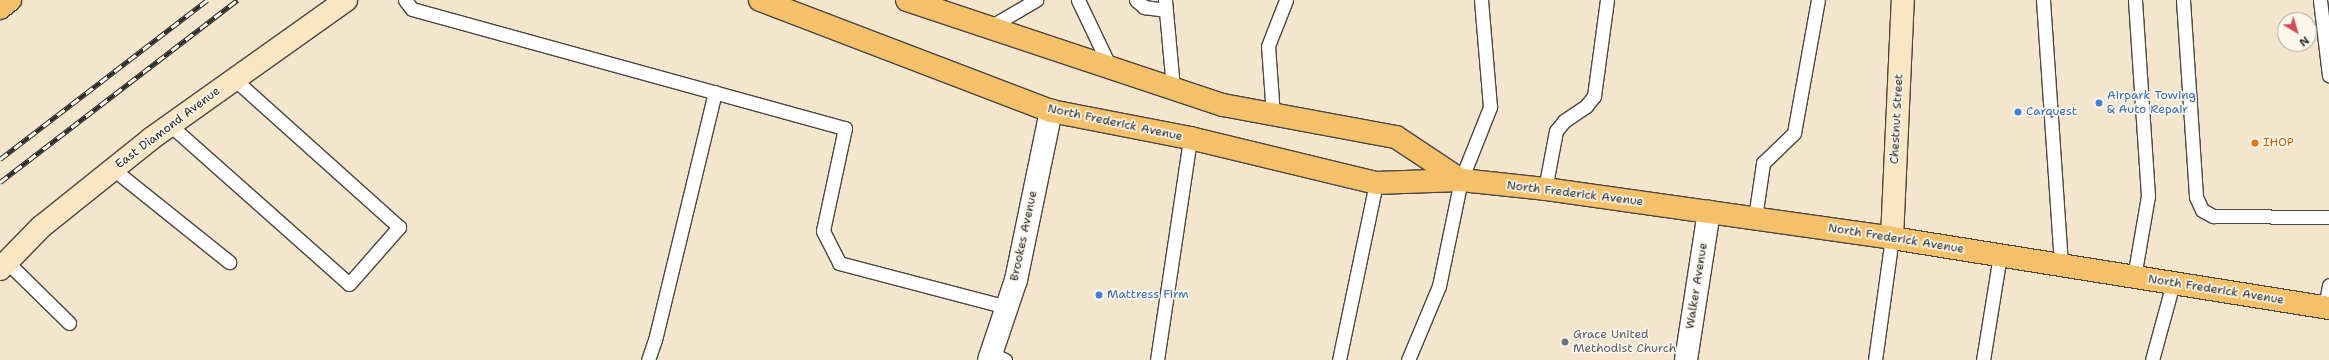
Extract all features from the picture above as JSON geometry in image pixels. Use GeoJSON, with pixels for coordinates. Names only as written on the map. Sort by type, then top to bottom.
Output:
{"type":"FeatureCollection","features":[{"type":"Feature","properties":{"kind":"main road"},"geometry":{"type":"LineString","coordinates":[[0,8],[10,0]]}},
{"type":"Feature","properties":{"kind":"main road","name":"North Frederick Avenue"},"geometry":{"type":"LineString","coordinates":[[760,0],[1051,110],[1190,138],[1376,184],[1461,180],[1545,189],[1892,238],[2327,308]]}},
{"type":"Feature","properties":{"kind":"main road","name":"North Frederick Avenue"},"geometry":{"type":"LineString","coordinates":[[907,0],[1223,105],[1396,136],[1461,180]]}},
{"type":"Feature","properties":{"kind":"street","name":"East Diamond Avenue"},"geometry":{"type":"LineString","coordinates":[[3,266],[41,227],[113,169],[170,125],[346,0]]}},
{"type":"Feature","properties":{"kind":"street","name":"Chestnut Street"},"geometry":{"type":"LineString","coordinates":[[1892,238],[1903,0]]}},
{"type":"Feature","properties":{"kind":"street","name":"Brookes Avenue"},"geometry":{"type":"LineString","coordinates":[[995,358],[1007,307],[1016,280],[1051,110]]}},
{"type":"Feature","properties":{"kind":"street","name":"Walker Avenue"},"geometry":{"type":"LineString","coordinates":[[1686,360],[1709,212]]}},
{"type":"Feature","properties":{"kind":"lane"},"geometry":{"type":"LineString","coordinates":[[405,0],[412,9],[845,128],[823,231],[839,263],[1007,307]]}},
{"type":"Feature","properties":{"kind":"lane"},"geometry":{"type":"LineString","coordinates":[[988,28],[1036,0]]}},
{"type":"Feature","properties":{"kind":"lane"},"geometry":{"type":"LineString","coordinates":[[1078,0],[1110,67]]}},
{"type":"Feature","properties":{"kind":"lane"},"geometry":{"type":"LineString","coordinates":[[1136,0],[1144,7],[1165,5],[1173,88]]}},
{"type":"Feature","properties":{"kind":"lane"},"geometry":{"type":"LineString","coordinates":[[1273,115],[1268,46],[1286,0]]}},
{"type":"Feature","properties":{"kind":"lane"},"geometry":{"type":"LineString","coordinates":[[1408,360],[1439,286],[1461,180],[1490,107],[1481,0]]}},
{"type":"Feature","properties":{"kind":"lane"},"geometry":{"type":"LineString","coordinates":[[1545,189],[1556,131],[1564,121],[1586,106],[1594,96],[1607,0]]}},
{"type":"Feature","properties":{"kind":"lane"},"geometry":{"type":"LineString","coordinates":[[1755,218],[1762,163],[1794,133],[1818,0]]}},
{"type":"Feature","properties":{"kind":"lane"},"geometry":{"type":"LineString","coordinates":[[2043,0],[2061,265]]}},
{"type":"Feature","properties":{"kind":"lane"},"geometry":{"type":"LineString","coordinates":[[2134,277],[2148,196],[2135,0]]}},
{"type":"Feature","properties":{"kind":"lane"},"geometry":{"type":"LineString","coordinates":[[2183,0],[2196,197],[2202,210],[2213,216],[2329,217]]}},
{"type":"Feature","properties":{"kind":"lane"},"geometry":{"type":"LineString","coordinates":[[2320,0],[2329,75]]}},
{"type":"Feature","properties":{"kind":"lane"},"geometry":{"type":"LineString","coordinates":[[170,125],[349,284],[399,228],[234,79]]}},
{"type":"Feature","properties":{"kind":"lane"},"geometry":{"type":"LineString","coordinates":[[648,360],[656,340],[715,92]]}},
{"type":"Feature","properties":{"kind":"lane"},"geometry":{"type":"LineString","coordinates":[[1158,360],[1190,138]]}},
{"type":"Feature","properties":{"kind":"lane"},"geometry":{"type":"LineString","coordinates":[[113,169],[229,262]]}},
{"type":"Feature","properties":{"kind":"lane"},"geometry":{"type":"LineString","coordinates":[[1339,360],[1376,184]]}},
{"type":"Feature","properties":{"kind":"lane"},"geometry":{"type":"LineString","coordinates":[[1875,360],[1892,238]]}},
{"type":"Feature","properties":{"kind":"lane"},"geometry":{"type":"LineString","coordinates":[[1983,360],[2000,255]]}},
{"type":"Feature","properties":{"kind":"lane"},"geometry":{"type":"LineString","coordinates":[[3,266],[69,323]]}},
{"type":"Feature","properties":{"kind":"lane"},"geometry":{"type":"LineString","coordinates":[[2152,360],[2173,283]]}},
{"type":"Feature","properties":{"kind":"lane"},"geometry":{"type":"LineString","coordinates":[[2327,308],[2329,285]]}},
{"type":"Feature","properties":{"kind":"railway"},"geometry":{"type":"LineString","coordinates":[[0,159],[207,0]]}},
{"type":"Feature","properties":{"kind":"railway"},"geometry":{"type":"LineString","coordinates":[[0,182],[237,0]]}},
{"type":"Feature","properties":{"kind":"place","name":"Airpark Towing & Auto Repair"},"geometry":{"type":"Point","coordinates":[2099,103]}},
{"type":"Feature","properties":{"kind":"place","name":"Carquest"},"geometry":{"type":"Point","coordinates":[2018,112]}},
{"type":"Feature","properties":{"kind":"place","name":"IHOP"},"geometry":{"type":"Point","coordinates":[2255,143]}},
{"type":"Feature","properties":{"kind":"place","name":"Mattress Firm"},"geometry":{"type":"Point","coordinates":[1099,295]}},
{"type":"Feature","properties":{"kind":"place","name":"Grace United Methodist Church"},"geometry":{"type":"Point","coordinates":[1565,342]}}]}
